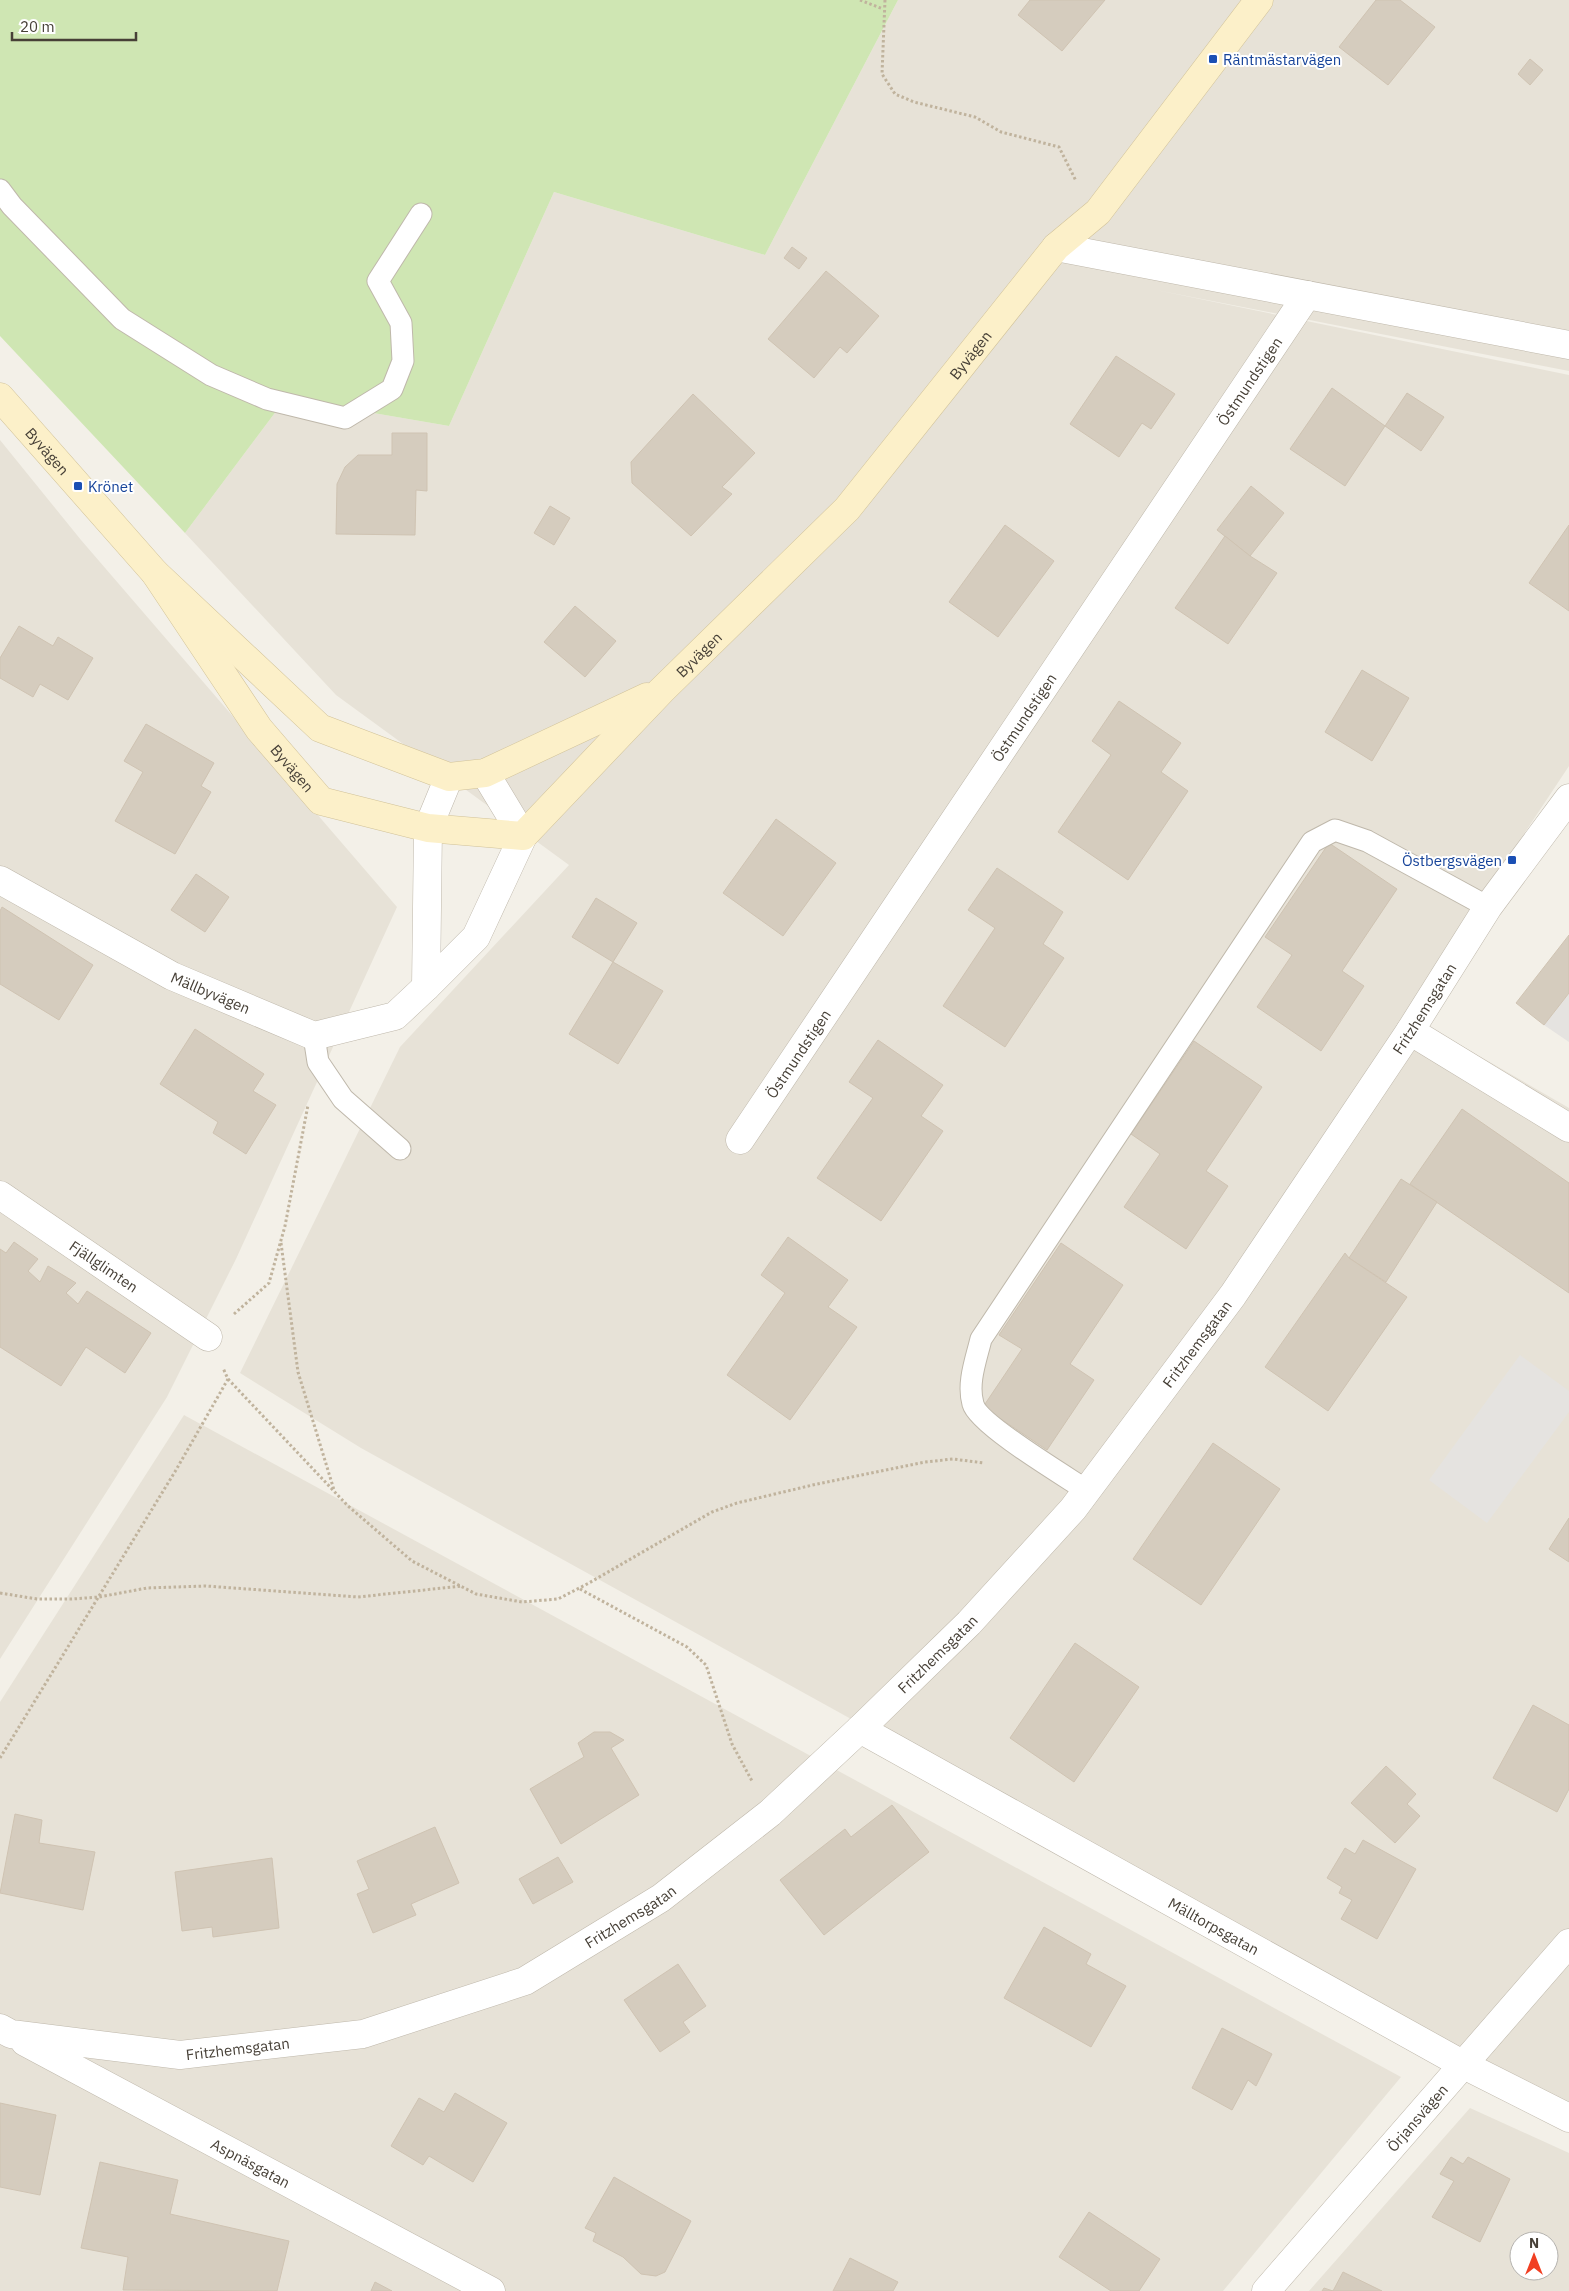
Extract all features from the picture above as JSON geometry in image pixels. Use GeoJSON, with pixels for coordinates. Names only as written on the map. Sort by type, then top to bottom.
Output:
{"type":"FeatureCollection","features":[{"type":"Feature","properties":{"kind":"street","name":"Byvägen"},"geometry":{"type":"LineString","coordinates":[[155,573],[259,729],[322,801],[428,828],[523,836],[661,691],[847,508],[1056,247],[1098,212],[1259,0]]}},
{"type":"Feature","properties":{"kind":"street"},"geometry":{"type":"LineString","coordinates":[[1056,247],[1569,345]]}},
{"type":"Feature","properties":{"kind":"street","name":"Östmundstigen"},"geometry":{"type":"LineString","coordinates":[[740,1140],[1308,295]]}},
{"type":"Feature","properties":{"kind":"street","name":"Byvägen"},"geometry":{"type":"LineString","coordinates":[[0,398],[155,573],[320,728],[449,776],[485,773],[661,691]]}},
{"type":"Feature","properties":{"kind":"street"},"geometry":{"type":"LineString","coordinates":[[316,1049],[395,1016],[476,937],[523,836],[485,773]]}},
{"type":"Feature","properties":{"kind":"street"},"geometry":{"type":"LineString","coordinates":[[426,987],[428,828],[449,776]]}},
{"type":"Feature","properties":{"kind":"street","name":"Fritzhemsgatan"},"geometry":{"type":"LineString","coordinates":[[6,2031],[180,2055],[363,2034],[525,1981],[661,1898],[770,1813],[860,1730],[969,1623],[1073,1509],[1233,1295],[1410,1031],[1488,907],[1569,798]]}},
{"type":"Feature","properties":{"kind":"street","name":"Mällbyvägen"},"geometry":{"type":"LineString","coordinates":[[0,880],[172,976],[316,1049]]}},
{"type":"Feature","properties":{"kind":"street"},"geometry":{"type":"LineString","coordinates":[[1410,1031],[1569,1128]]}},
{"type":"Feature","properties":{"kind":"street","name":"Fjällglimten"},"geometry":{"type":"LineString","coordinates":[[0,1195],[208,1337]]}},
{"type":"Feature","properties":{"kind":"street","name":"Mälltorpsgatan"},"geometry":{"type":"LineString","coordinates":[[860,1730],[1462,2064],[1569,2118]]}},
{"type":"Feature","properties":{"kind":"street","name":"Örjansvägen"},"geometry":{"type":"LineString","coordinates":[[1266,2291],[1569,1943]]}},
{"type":"Feature","properties":{"kind":"street","name":"Aspnäsgatan"},"geometry":{"type":"LineString","coordinates":[[6,2031],[491,2291]]}},
{"type":"Feature","properties":{"kind":"lane"},"geometry":{"type":"LineString","coordinates":[[0,190],[12,206],[122,319],[211,375],[267,399],[345,418],[392,389],[403,361],[400,322],[378,281],[421,214]]}},
{"type":"Feature","properties":{"kind":"lane"},"geometry":{"type":"LineString","coordinates":[[1086,1490],[986,1423],[973,1406],[971,1381],[981,1340],[1312,842],[1335,830],[1367,841],[1488,907]]}},
{"type":"Feature","properties":{"kind":"lane"},"geometry":{"type":"LineString","coordinates":[[316,1049],[343,1099],[400,1149]]}},
{"type":"Feature","properties":{"kind":"path"},"geometry":{"type":"LineString","coordinates":[[860,0],[884,9]]}},
{"type":"Feature","properties":{"kind":"path"},"geometry":{"type":"LineString","coordinates":[[885,0],[882,74],[895,94],[914,102],[975,117],[1000,132],[1059,148],[1071,174],[1098,212]]}},
{"type":"Feature","properties":{"kind":"path"},"geometry":{"type":"LineString","coordinates":[[316,1049],[281,1242],[269,1283],[208,1337],[228,1379],[334,1491],[412,1561],[476,1594],[522,1602],[558,1598],[580,1588],[712,1512],[737,1504],[817,1484],[924,1462],[953,1459],[976,1461],[990,1465]]}},
{"type":"Feature","properties":{"kind":"path"},"geometry":{"type":"LineString","coordinates":[[281,1242],[298,1372],[334,1491]]}},
{"type":"Feature","properties":{"kind":"path"},"geometry":{"type":"LineString","coordinates":[[0,1758],[100,1597],[228,1379]]}},
{"type":"Feature","properties":{"kind":"path"},"geometry":{"type":"LineString","coordinates":[[0,1593],[37,1599],[100,1597],[147,1588],[206,1586],[358,1597],[462,1586]]}},
{"type":"Feature","properties":{"kind":"path"},"geometry":{"type":"LineString","coordinates":[[580,1588],[687,1647],[706,1665],[732,1744],[770,1813]]}},
{"type":"Feature","properties":{"kind":"shaded area"},"geometry":{"type":"Polygon","coordinates":[[[898,0],[1569,0],[1569,371],[1156,290],[1569,375],[1569,766],[1405,1013],[1569,1108],[1569,2107],[1446,2048],[361,1448],[240,1373],[400,1047],[569,865],[336,695],[185,533],[286,398],[449,426],[554,192],[765,255],[898,0]]]}},
{"type":"Feature","properties":{"kind":"shaded area"},"geometry":{"type":"Polygon","coordinates":[[[0,440],[81,540],[397,907],[236,1259],[167,1397],[0,1659],[0,440]]]}},
{"type":"Feature","properties":{"kind":"shaded area"},"geometry":{"type":"Polygon","coordinates":[[[1569,993],[1569,1042],[1544,1025],[1569,993]]]}},
{"type":"Feature","properties":{"kind":"shaded area"},"geometry":{"type":"Polygon","coordinates":[[[1520,1355],[1569,1391],[1569,1412],[1487,1523],[1429,1480],[1520,1355]]]}},
{"type":"Feature","properties":{"kind":"shaded area"},"geometry":{"type":"Polygon","coordinates":[[[184,1415],[1401,2077],[1223,2291],[0,2291],[0,1702],[184,1415]]]}},
{"type":"Feature","properties":{"kind":"shaded area"},"geometry":{"type":"Polygon","coordinates":[[[1470,2108],[1569,2153],[1569,2291],[1309,2291],[1470,2108]]]}},
{"type":"Feature","properties":{"kind":"green space"},"geometry":{"type":"Polygon","coordinates":[[[0,0],[898,0],[765,255],[554,192],[449,426],[286,398],[185,533],[0,336],[0,0]]]}},
{"type":"Feature","properties":{"kind":"building"},"geometry":{"type":"Polygon","coordinates":[[[1030,0],[1105,0],[1062,51],[1018,15],[1030,0]]]}},
{"type":"Feature","properties":{"kind":"building"},"geometry":{"type":"Polygon","coordinates":[[[1376,0],[1400,0],[1435,27],[1388,85],[1339,47],[1376,0]]]}},
{"type":"Feature","properties":{"kind":"building"},"geometry":{"type":"Polygon","coordinates":[[[1530,59],[1543,70],[1530,85],[1518,74],[1530,59]]]}},
{"type":"Feature","properties":{"kind":"building"},"geometry":{"type":"Polygon","coordinates":[[[792,247],[807,258],[799,269],[784,258],[792,247]]]}},
{"type":"Feature","properties":{"kind":"building"},"geometry":{"type":"Polygon","coordinates":[[[826,271],[879,316],[847,353],[840,347],[814,378],[768,339],[826,271]]]}},
{"type":"Feature","properties":{"kind":"building"},"geometry":{"type":"Polygon","coordinates":[[[1116,356],[1175,394],[1151,429],[1142,423],[1119,457],[1070,424],[1116,356]]]}},
{"type":"Feature","properties":{"kind":"building"},"geometry":{"type":"Polygon","coordinates":[[[1332,388],[1385,426],[1345,486],[1290,449],[1332,388]]]}},
{"type":"Feature","properties":{"kind":"building"},"geometry":{"type":"Polygon","coordinates":[[[1407,393],[1444,417],[1421,451],[1385,426],[1407,393]]]}},
{"type":"Feature","properties":{"kind":"building"},"geometry":{"type":"Polygon","coordinates":[[[693,394],[755,453],[722,487],[732,494],[691,536],[632,483],[631,462],[693,394]]]}},
{"type":"Feature","properties":{"kind":"building"},"geometry":{"type":"Polygon","coordinates":[[[392,433],[427,433],[427,491],[416,490],[415,535],[336,534],[337,484],[345,467],[358,455],[392,455],[392,433]]]}},
{"type":"Feature","properties":{"kind":"building"},"geometry":{"type":"Polygon","coordinates":[[[1251,486],[1284,513],[1250,556],[1217,530],[1251,486]]]}},
{"type":"Feature","properties":{"kind":"building"},"geometry":{"type":"Polygon","coordinates":[[[550,506],[570,518],[554,545],[534,533],[550,506]]]}},
{"type":"Feature","properties":{"kind":"building"},"geometry":{"type":"Polygon","coordinates":[[[1005,525],[1054,561],[998,637],[949,602],[1005,525]]]}},
{"type":"Feature","properties":{"kind":"building"},"geometry":{"type":"Polygon","coordinates":[[[1569,525],[1569,611],[1529,583],[1569,525]]]}},
{"type":"Feature","properties":{"kind":"building"},"geometry":{"type":"Polygon","coordinates":[[[1225,536],[1250,556],[1277,573],[1228,644],[1175,608],[1225,536]]]}},
{"type":"Feature","properties":{"kind":"building"},"geometry":{"type":"Polygon","coordinates":[[[575,606],[616,641],[585,677],[544,642],[575,606]]]}},
{"type":"Feature","properties":{"kind":"building"},"geometry":{"type":"Polygon","coordinates":[[[19,626],[53,646],[58,637],[93,658],[68,700],[40,684],[33,697],[0,678],[0,658],[19,626]]]}},
{"type":"Feature","properties":{"kind":"building"},"geometry":{"type":"Polygon","coordinates":[[[1362,670],[1409,698],[1372,761],[1325,732],[1362,670]]]}},
{"type":"Feature","properties":{"kind":"building"},"geometry":{"type":"Polygon","coordinates":[[[1119,701],[1181,743],[1161,772],[1188,791],[1128,880],[1058,832],[1111,755],[1092,741],[1119,701]]]}},
{"type":"Feature","properties":{"kind":"building"},"geometry":{"type":"Polygon","coordinates":[[[146,724],[214,763],[201,786],[211,792],[175,854],[115,821],[143,772],[124,761],[146,724]]]}},
{"type":"Feature","properties":{"kind":"building"},"geometry":{"type":"Polygon","coordinates":[[[776,819],[836,863],[783,936],[723,893],[776,819]]]}},
{"type":"Feature","properties":{"kind":"building"},"geometry":{"type":"Polygon","coordinates":[[[1329,843],[1397,889],[1342,971],[1364,986],[1321,1051],[1257,1007],[1292,955],[1265,937],[1329,843]]]}},
{"type":"Feature","properties":{"kind":"building"},"geometry":{"type":"Polygon","coordinates":[[[997,868],[1063,912],[1043,944],[1064,958],[1005,1047],[943,1006],[995,928],[968,910],[997,868]]]}},
{"type":"Feature","properties":{"kind":"building"},"geometry":{"type":"Polygon","coordinates":[[[196,874],[229,897],[205,932],[171,910],[196,874]]]}},
{"type":"Feature","properties":{"kind":"building"},"geometry":{"type":"Polygon","coordinates":[[[596,898],[637,923],[613,962],[572,937],[596,898]]]}},
{"type":"Feature","properties":{"kind":"building"},"geometry":{"type":"Polygon","coordinates":[[[2,907],[93,965],[59,1020],[0,984],[0,911],[2,907]]]}},
{"type":"Feature","properties":{"kind":"building"},"geometry":{"type":"Polygon","coordinates":[[[1569,935],[1569,993],[1544,1025],[1516,1003],[1569,935]]]}},
{"type":"Feature","properties":{"kind":"building"},"geometry":{"type":"Polygon","coordinates":[[[613,962],[663,991],[618,1064],[569,1034],[613,962]]]}},
{"type":"Feature","properties":{"kind":"building"},"geometry":{"type":"Polygon","coordinates":[[[195,1029],[264,1074],[253,1091],[276,1105],[246,1154],[213,1133],[218,1122],[160,1084],[195,1029]]]}},
{"type":"Feature","properties":{"kind":"building"},"geometry":{"type":"Polygon","coordinates":[[[878,1040],[943,1085],[921,1116],[943,1131],[881,1221],[817,1178],[873,1098],[849,1082],[878,1040]]]}},
{"type":"Feature","properties":{"kind":"building"},"geometry":{"type":"Polygon","coordinates":[[[1194,1041],[1262,1087],[1206,1171],[1228,1186],[1186,1249],[1124,1207],[1160,1154],[1131,1134],[1194,1041]]]}},
{"type":"Feature","properties":{"kind":"building"},"geometry":{"type":"Polygon","coordinates":[[[1462,1109],[1569,1183],[1569,1293],[1410,1184],[1462,1109]]]}},
{"type":"Feature","properties":{"kind":"building"},"geometry":{"type":"Polygon","coordinates":[[[1401,1179],[1437,1202],[1386,1282],[1349,1258],[1401,1179]]]}},
{"type":"Feature","properties":{"kind":"building"},"geometry":{"type":"Polygon","coordinates":[[[788,1237],[848,1280],[828,1307],[857,1327],[790,1420],[727,1375],[785,1293],[761,1275],[788,1237]]]}},
{"type":"Feature","properties":{"kind":"building"},"geometry":{"type":"Polygon","coordinates":[[[14,1242],[38,1259],[28,1271],[40,1282],[48,1266],[76,1283],[66,1293],[78,1304],[87,1291],[151,1333],[125,1373],[86,1347],[61,1386],[0,1347],[0,1249],[6,1253],[14,1242]]]}},
{"type":"Feature","properties":{"kind":"building"},"geometry":{"type":"Polygon","coordinates":[[[1061,1243],[1123,1285],[1070,1364],[1094,1380],[1047,1450],[983,1407],[1022,1349],[999,1335],[1061,1243]]]}},
{"type":"Feature","properties":{"kind":"building"},"geometry":{"type":"Polygon","coordinates":[[[1345,1253],[1349,1258],[1407,1297],[1328,1411],[1265,1367],[1345,1253]]]}},
{"type":"Feature","properties":{"kind":"building"},"geometry":{"type":"Polygon","coordinates":[[[1213,1443],[1280,1489],[1201,1605],[1133,1559],[1213,1443]]]}},
{"type":"Feature","properties":{"kind":"building"},"geometry":{"type":"Polygon","coordinates":[[[1569,1518],[1569,1562],[1549,1549],[1569,1518]]]}},
{"type":"Feature","properties":{"kind":"building"},"geometry":{"type":"Polygon","coordinates":[[[1075,1643],[1139,1687],[1074,1782],[1010,1738],[1075,1643]]]}},
{"type":"Feature","properties":{"kind":"building"},"geometry":{"type":"Polygon","coordinates":[[[1533,1705],[1569,1725],[1569,1789],[1557,1812],[1493,1778],[1533,1705]]]}},
{"type":"Feature","properties":{"kind":"building"},"geometry":{"type":"Polygon","coordinates":[[[594,1732],[610,1732],[624,1740],[611,1748],[639,1795],[561,1844],[530,1789],[584,1757],[578,1743],[594,1732]]]}},
{"type":"Feature","properties":{"kind":"building"},"geometry":{"type":"Polygon","coordinates":[[[1386,1766],[1416,1794],[1407,1804],[1420,1816],[1395,1843],[1351,1803],[1386,1766]]]}},
{"type":"Feature","properties":{"kind":"building"},"geometry":{"type":"Polygon","coordinates":[[[892,1805],[929,1852],[824,1935],[780,1880],[845,1829],[851,1837],[892,1805]]]}},
{"type":"Feature","properties":{"kind":"building"},"geometry":{"type":"Polygon","coordinates":[[[15,1814],[42,1820],[39,1843],[95,1852],[83,1910],[0,1893],[15,1814]]]}},
{"type":"Feature","properties":{"kind":"building"},"geometry":{"type":"Polygon","coordinates":[[[435,1827],[459,1883],[411,1904],[416,1915],[373,1933],[357,1894],[369,1889],[357,1861],[435,1827]]]}},
{"type":"Feature","properties":{"kind":"building"},"geometry":{"type":"Polygon","coordinates":[[[1363,1840],[1416,1869],[1377,1939],[1341,1919],[1352,1900],[1339,1893],[1342,1887],[1327,1878],[1345,1848],[1355,1854],[1363,1840]]]}},
{"type":"Feature","properties":{"kind":"building"},"geometry":{"type":"Polygon","coordinates":[[[558,1857],[573,1882],[533,1904],[519,1879],[558,1857]]]}},
{"type":"Feature","properties":{"kind":"building"},"geometry":{"type":"Polygon","coordinates":[[[272,1858],[279,1928],[213,1937],[212,1927],[182,1931],[175,1872],[272,1858]]]}},
{"type":"Feature","properties":{"kind":"building"},"geometry":{"type":"Polygon","coordinates":[[[1044,1927],[1091,1954],[1086,1964],[1126,1986],[1091,2047],[1004,1998],[1044,1927]]]}},
{"type":"Feature","properties":{"kind":"building"},"geometry":{"type":"Polygon","coordinates":[[[678,1964],[706,2006],[683,2022],[690,2032],[660,2052],[624,2000],[678,1964]]]}},
{"type":"Feature","properties":{"kind":"building"},"geometry":{"type":"Polygon","coordinates":[[[1222,2028],[1272,2054],[1256,2086],[1248,2080],[1232,2110],[1192,2088],[1222,2028]]]}},
{"type":"Feature","properties":{"kind":"building"},"geometry":{"type":"Polygon","coordinates":[[[455,2093],[507,2123],[473,2182],[429,2156],[423,2165],[391,2146],[419,2098],[444,2112],[455,2093]]]}},
{"type":"Feature","properties":{"kind":"building"},"geometry":{"type":"Polygon","coordinates":[[[0,2103],[56,2115],[40,2195],[0,2187],[0,2103]]]}},
{"type":"Feature","properties":{"kind":"building"},"geometry":{"type":"Polygon","coordinates":[[[1451,2157],[1463,2164],[1468,2157],[1510,2179],[1480,2242],[1432,2217],[1454,2181],[1440,2174],[1451,2157]]]}},
{"type":"Feature","properties":{"kind":"building"},"geometry":{"type":"Polygon","coordinates":[[[100,2162],[178,2180],[170,2214],[289,2241],[277,2291],[123,2290],[128,2257],[81,2248],[100,2162]]]}},
{"type":"Feature","properties":{"kind":"building"},"geometry":{"type":"Polygon","coordinates":[[[614,2177],[691,2221],[665,2272],[656,2276],[641,2274],[623,2257],[593,2241],[596,2233],[585,2228],[614,2177]]]}},
{"type":"Feature","properties":{"kind":"building"},"geometry":{"type":"Polygon","coordinates":[[[1089,2212],[1160,2259],[1139,2291],[1111,2291],[1059,2257],[1089,2212]]]}},
{"type":"Feature","properties":{"kind":"building"},"geometry":{"type":"Polygon","coordinates":[[[850,2258],[898,2282],[893,2291],[833,2291],[850,2258]]]}},
{"type":"Feature","properties":{"kind":"building"},"geometry":{"type":"Polygon","coordinates":[[[1343,2272],[1382,2291],[1333,2291],[1343,2272]]]}},
{"type":"Feature","properties":{"kind":"building"},"geometry":{"type":"Polygon","coordinates":[[[375,2282],[392,2291],[371,2291],[375,2282]]]}},
{"type":"Feature","properties":{"kind":"building"},"geometry":{"type":"Polygon","coordinates":[[[1324,2288],[1333,2291],[1322,2291],[1324,2288]]]}},
{"type":"Feature","properties":{"kind":"place","name":"Räntmästarvägen"},"geometry":{"type":"Point","coordinates":[1213,59]}},
{"type":"Feature","properties":{"kind":"place","name":"Krönet"},"geometry":{"type":"Point","coordinates":[78,486]}},
{"type":"Feature","properties":{"kind":"place","name":"Östbergsvägen"},"geometry":{"type":"Point","coordinates":[1512,860]}}]}
